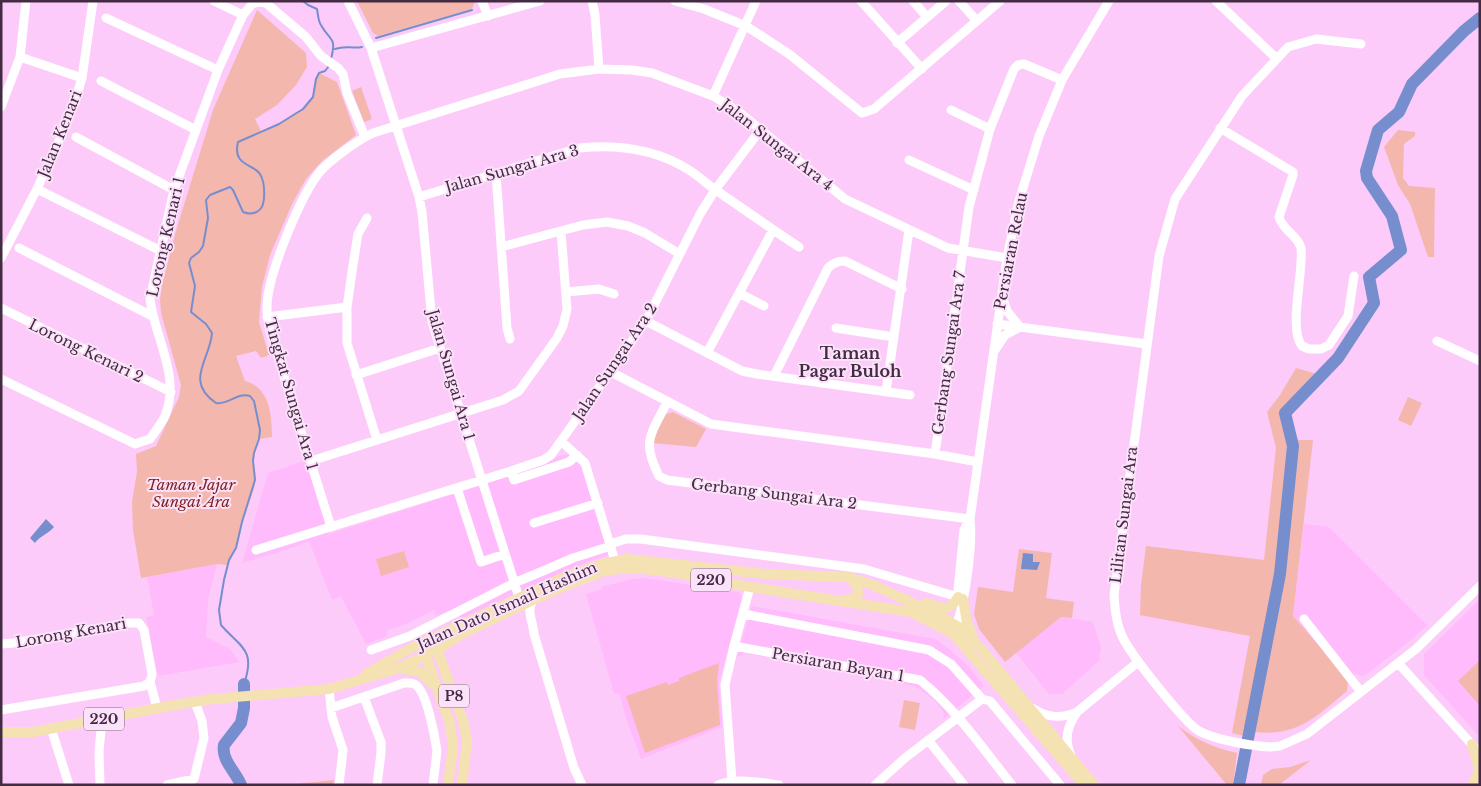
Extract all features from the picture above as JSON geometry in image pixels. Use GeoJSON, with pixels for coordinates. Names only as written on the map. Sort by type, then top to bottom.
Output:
{"type":"FeatureCollection","features":[{"type":"Feature","properties":{"kind":"main road","name":"Jalan Dato Ismail Hashim"},"geometry":{"type":"LineString","coordinates":[[1,732],[33,732],[156,708],[258,694],[329,689],[355,682],[399,668],[438,650],[462,634],[566,576],[602,564],[627,559],[765,574],[848,577],[923,606],[952,628],[1084,785]]}},
{"type":"Feature","properties":{"kind":"main road","name":"Jalan Dato Ismail Hashim"},"geometry":{"type":"LineString","coordinates":[[355,682],[398,655],[433,638],[604,571],[618,569],[677,573],[750,588],[911,612],[967,634],[1074,764],[1094,785]]}},
{"type":"Feature","properties":{"kind":"main road"},"geometry":{"type":"LineString","coordinates":[[834,600],[850,600],[858,594],[858,585],[848,577]]}},
{"type":"Feature","properties":{"kind":"main road"},"geometry":{"type":"LineString","coordinates":[[889,592],[944,608],[953,606],[960,598]]}},
{"type":"Feature","properties":{"kind":"main road"},"geometry":{"type":"LineString","coordinates":[[960,598],[967,623],[982,650]]}},
{"type":"Feature","properties":{"kind":"main road","name":"P8"},"geometry":{"type":"LineString","coordinates":[[433,638],[464,724],[467,742],[462,785]]}},
{"type":"Feature","properties":{"kind":"main road","name":"P8"},"geometry":{"type":"LineString","coordinates":[[421,644],[450,724],[453,746],[448,785]]}},
{"type":"Feature","properties":{"kind":"main road"},"geometry":{"type":"LineString","coordinates":[[399,668],[420,672],[431,680],[439,692]]}},
{"type":"Feature","properties":{"kind":"main road"},"geometry":{"type":"LineString","coordinates":[[1473,785],[1479,769],[1476,745]]}},
{"type":"Feature","properties":{"kind":"street"},"geometry":{"type":"LineString","coordinates":[[1,107],[20,57],[26,1]]}},
{"type":"Feature","properties":{"kind":"street","name":"Jalan Kenari"},"geometry":{"type":"LineString","coordinates":[[1,258],[37,189],[63,132],[82,78],[93,1]]}},
{"type":"Feature","properties":{"kind":"street"},"geometry":{"type":"LineString","coordinates":[[214,1],[243,15]]}},
{"type":"Feature","properties":{"kind":"street","name":"Jalan Sungai Ara 1"},"geometry":{"type":"LineString","coordinates":[[348,1],[371,48],[419,197],[422,212],[430,316],[505,554],[518,604]]}},
{"type":"Feature","properties":{"kind":"street"},"geometry":{"type":"LineString","coordinates":[[482,1],[488,16]]}},
{"type":"Feature","properties":{"kind":"street"},"geometry":{"type":"LineString","coordinates":[[371,48],[540,1]]}},
{"type":"Feature","properties":{"kind":"street"},"geometry":{"type":"LineString","coordinates":[[592,1],[595,15],[599,69]]}},
{"type":"Feature","properties":{"kind":"street"},"geometry":{"type":"LineString","coordinates":[[675,1],[704,9],[746,26],[789,54],[862,113],[874,108],[1000,1]]}},
{"type":"Feature","properties":{"kind":"street"},"geometry":{"type":"LineString","coordinates":[[714,96],[756,1]]}},
{"type":"Feature","properties":{"kind":"street"},"geometry":{"type":"LineString","coordinates":[[861,1],[922,69]]}},
{"type":"Feature","properties":{"kind":"street"},"geometry":{"type":"LineString","coordinates":[[913,1],[927,17]]}},
{"type":"Feature","properties":{"kind":"street"},"geometry":{"type":"LineString","coordinates":[[897,43],[946,1]]}},
{"type":"Feature","properties":{"kind":"street"},"geometry":{"type":"LineString","coordinates":[[959,1],[977,21]]}},
{"type":"Feature","properties":{"kind":"street","name":"Persiaran Relau"},"geometry":{"type":"LineString","coordinates":[[952,628],[960,598],[972,531],[970,519],[1007,258],[1026,174],[1062,80],[1109,1]]}},
{"type":"Feature","properties":{"kind":"street"},"geometry":{"type":"LineString","coordinates":[[1216,1],[1276,58]]}},
{"type":"Feature","properties":{"kind":"street"},"geometry":{"type":"LineString","coordinates":[[259,2],[266,4],[306,37],[326,60],[343,74],[347,93],[365,137]]}},
{"type":"Feature","properties":{"kind":"street","name":"Lorong Kenari 1"},"geometry":{"type":"LineString","coordinates":[[1,379],[135,444],[150,439],[164,416],[171,392],[171,376],[152,316],[150,299],[174,190],[218,70],[243,15],[252,4],[259,2]]}},
{"type":"Feature","properties":{"kind":"street"},"geometry":{"type":"LineString","coordinates":[[106,18],[218,70]]}},
{"type":"Feature","properties":{"kind":"street","name":"Lilitan Sungai Ara"},"geometry":{"type":"LineString","coordinates":[[1361,44],[1310,39],[1288,47],[1242,96],[1173,205],[1159,256],[1114,595],[1115,611],[1121,635],[1138,662],[1195,728],[1212,736],[1270,747],[1280,746],[1307,734],[1428,638],[1480,586]]}},
{"type":"Feature","properties":{"kind":"street"},"geometry":{"type":"LineString","coordinates":[[20,57],[82,78]]}},
{"type":"Feature","properties":{"kind":"street","name":"Gerbang Sungai Ara 7"},"geometry":{"type":"LineString","coordinates":[[935,454],[969,207],[990,129],[1014,69],[1018,65],[1024,64],[1062,80]]}},
{"type":"Feature","properties":{"kind":"street","name":"Jalan Sungai Ara 4"},"geometry":{"type":"LineString","coordinates":[[396,125],[560,74],[599,69],[632,70],[652,74],[714,96],[739,112],[761,128],[845,199],[948,248],[962,252],[1007,258]]}},
{"type":"Feature","properties":{"kind":"street"},"geometry":{"type":"LineString","coordinates":[[101,81],[196,130]]}},
{"type":"Feature","properties":{"kind":"street"},"geometry":{"type":"LineString","coordinates":[[951,110],[990,129]]}},
{"type":"Feature","properties":{"kind":"street","name":"Tingkat Sungai Ara 1"},"geometry":{"type":"LineString","coordinates":[[331,527],[270,332],[267,317],[268,298],[275,270],[306,192],[322,170],[365,137],[396,125]]}},
{"type":"Feature","properties":{"kind":"street","name":"Jalan Sungai Ara 2"},"geometry":{"type":"LineString","coordinates":[[482,480],[543,460],[551,455],[646,321],[714,190],[761,128]]}},
{"type":"Feature","properties":{"kind":"street"},"geometry":{"type":"LineString","coordinates":[[1220,128],[1293,172],[1279,217],[1281,224],[1298,240],[1300,248],[1296,310],[1297,336],[1302,346],[1309,349],[1321,349],[1329,345],[1348,316],[1354,276]]}},
{"type":"Feature","properties":{"kind":"street"},"geometry":{"type":"LineString","coordinates":[[76,137],[174,190]]}},
{"type":"Feature","properties":{"kind":"street","name":"Jalan Sungai Ara 3"},"geometry":{"type":"LineString","coordinates":[[419,197],[578,148],[600,146],[625,148],[645,151],[675,162],[799,247]]}},
{"type":"Feature","properties":{"kind":"street"},"geometry":{"type":"LineString","coordinates":[[909,160],[974,190]]}},
{"type":"Feature","properties":{"kind":"street"},"geometry":{"type":"LineString","coordinates":[[496,173],[507,328],[510,339]]}},
{"type":"Feature","properties":{"kind":"street"},"geometry":{"type":"LineString","coordinates":[[37,189],[161,251]]}},
{"type":"Feature","properties":{"kind":"street"},"geometry":{"type":"LineString","coordinates":[[367,218],[358,234],[347,307],[347,343],[377,440]]}},
{"type":"Feature","properties":{"kind":"street"},"geometry":{"type":"LineString","coordinates":[[501,247],[595,222],[607,222],[621,224],[645,233],[680,254]]}},
{"type":"Feature","properties":{"kind":"street"},"geometry":{"type":"LineString","coordinates":[[707,353],[773,230]]}},
{"type":"Feature","properties":{"kind":"street"},"geometry":{"type":"LineString","coordinates":[[886,392],[909,230]]}},
{"type":"Feature","properties":{"kind":"street"},"geometry":{"type":"LineString","coordinates":[[311,462],[503,400],[518,391],[560,332],[566,309],[561,231]]}},
{"type":"Feature","properties":{"kind":"street"},"geometry":{"type":"LineString","coordinates":[[19,248],[152,316]]}},
{"type":"Feature","properties":{"kind":"street"},"geometry":{"type":"LineString","coordinates":[[774,376],[831,265],[845,261],[902,289]]}},
{"type":"Feature","properties":{"kind":"street"},"geometry":{"type":"LineString","coordinates":[[566,292],[599,289],[614,294]]}},
{"type":"Feature","properties":{"kind":"street"},"geometry":{"type":"LineString","coordinates":[[739,293],[764,306]]}},
{"type":"Feature","properties":{"kind":"street"},"geometry":{"type":"LineString","coordinates":[[1002,294],[1007,311],[1020,327]]}},
{"type":"Feature","properties":{"kind":"street"},"geometry":{"type":"LineString","coordinates":[[267,317],[347,307]]}},
{"type":"Feature","properties":{"kind":"street","name":"Lorong Kenari 2"},"geometry":{"type":"LineString","coordinates":[[1,308],[171,392]]}},
{"type":"Feature","properties":{"kind":"street"},"geometry":{"type":"LineString","coordinates":[[646,321],[742,371],[910,395]]}},
{"type":"Feature","properties":{"kind":"street"},"geometry":{"type":"LineString","coordinates":[[997,324],[1147,344]]}},
{"type":"Feature","properties":{"kind":"street"},"geometry":{"type":"LineString","coordinates":[[993,352],[1005,335],[1020,327]]}},
{"type":"Feature","properties":{"kind":"street"},"geometry":{"type":"LineString","coordinates":[[836,328],[894,337]]}},
{"type":"Feature","properties":{"kind":"street"},"geometry":{"type":"LineString","coordinates":[[1437,341],[1480,361]]}},
{"type":"Feature","properties":{"kind":"street"},"geometry":{"type":"LineString","coordinates":[[356,375],[440,348]]}},
{"type":"Feature","properties":{"kind":"street"},"geometry":{"type":"LineString","coordinates":[[611,372],[711,424],[935,454],[978,462]]}},
{"type":"Feature","properties":{"kind":"street","name":"Gerbang Sungai Ara 2"},"geometry":{"type":"LineString","coordinates":[[667,402],[648,444],[649,452],[659,476],[667,480],[970,519]]}},
{"type":"Feature","properties":{"kind":"street"},"geometry":{"type":"LineString","coordinates":[[561,442],[585,463],[615,561]]}},
{"type":"Feature","properties":{"kind":"street"},"geometry":{"type":"LineString","coordinates":[[511,471],[514,480],[569,462],[577,455]]}},
{"type":"Feature","properties":{"kind":"street"},"geometry":{"type":"LineString","coordinates":[[256,550],[482,480]]}},
{"type":"Feature","properties":{"kind":"street"},"geometry":{"type":"LineString","coordinates":[[457,488],[481,562],[505,554]]}},
{"type":"Feature","properties":{"kind":"street"},"geometry":{"type":"LineString","coordinates":[[534,523],[598,503]]}},
{"type":"Feature","properties":{"kind":"street"},"geometry":{"type":"LineString","coordinates":[[371,650],[410,636],[514,584],[574,558],[626,539],[641,539],[864,569],[960,598]]}},
{"type":"Feature","properties":{"kind":"street"},"geometry":{"type":"LineString","coordinates":[[732,781],[725,685],[750,588]]}},
{"type":"Feature","properties":{"kind":"street"},"geometry":{"type":"LineString","coordinates":[[533,600],[529,606],[529,612],[534,634],[574,768],[582,785]]}},
{"type":"Feature","properties":{"kind":"street"},"geometry":{"type":"LineString","coordinates":[[518,604],[529,630],[534,634]]}},
{"type":"Feature","properties":{"kind":"street"},"geometry":{"type":"LineString","coordinates":[[744,614],[929,650],[951,664],[982,699]]}},
{"type":"Feature","properties":{"kind":"street"},"geometry":{"type":"LineString","coordinates":[[1304,619],[1360,692]]}},
{"type":"Feature","properties":{"kind":"street","name":"Lorong Kenari"},"geometry":{"type":"LineString","coordinates":[[1,644],[14,639],[139,623],[144,630],[152,674],[150,682],[156,708]]}},
{"type":"Feature","properties":{"kind":"street","name":"Persiaran Bayan 1"},"geometry":{"type":"LineString","coordinates":[[734,646],[917,679],[930,688],[954,714],[1012,785]]}},
{"type":"Feature","properties":{"kind":"street"},"geometry":{"type":"LineString","coordinates":[[1024,702],[1050,717],[1064,716],[1077,712],[1138,662]]}},
{"type":"Feature","properties":{"kind":"street"},"geometry":{"type":"LineString","coordinates":[[1398,663],[1476,745],[1480,753]]}},
{"type":"Feature","properties":{"kind":"street"},"geometry":{"type":"LineString","coordinates":[[1,710],[144,686],[150,682]]}},
{"type":"Feature","properties":{"kind":"street"},"geometry":{"type":"LineString","coordinates":[[331,708],[404,683],[412,683],[417,686],[421,690],[430,718],[437,751],[433,785]]}},
{"type":"Feature","properties":{"kind":"street"},"geometry":{"type":"LineString","coordinates":[[329,689],[331,708],[343,750],[339,785]]}},
{"type":"Feature","properties":{"kind":"street"},"geometry":{"type":"LineString","coordinates":[[364,697],[381,742],[377,785]]}},
{"type":"Feature","properties":{"kind":"street"},"geometry":{"type":"LineString","coordinates":[[879,784],[954,714],[982,699],[992,703],[1060,785]]}},
{"type":"Feature","properties":{"kind":"street"},"geometry":{"type":"LineString","coordinates":[[167,785],[194,779],[204,738],[202,721],[195,702]]}},
{"type":"Feature","properties":{"kind":"street"},"geometry":{"type":"LineString","coordinates":[[1074,764],[1066,742],[1068,729],[1077,712]]}},
{"type":"Feature","properties":{"kind":"street"},"geometry":{"type":"LineString","coordinates":[[100,785],[99,752],[102,719]]}},
{"type":"Feature","properties":{"kind":"street"},"geometry":{"type":"LineString","coordinates":[[52,728],[69,785]]}},
{"type":"Feature","properties":{"kind":"street"},"geometry":{"type":"LineString","coordinates":[[928,740],[964,785]]}},
{"type":"Feature","properties":{"kind":"street"},"geometry":{"type":"LineString","coordinates":[[718,785],[732,781],[780,785]]}},
{"type":"Feature","properties":{"kind":"shaded area"},"geometry":{"type":"Polygon","coordinates":[[[570,454],[580,464],[610,555],[592,560],[461,619],[457,607],[436,616],[434,610],[406,624],[386,631],[387,636],[366,644],[341,596],[332,600],[309,541],[242,563],[268,473],[307,460],[329,534],[547,464],[559,456],[570,454]]]}},
{"type":"Feature","properties":{"kind":"shaded area"},"geometry":{"type":"Polygon","coordinates":[[[1304,524],[1329,527],[1427,625],[1411,640],[1364,676],[1354,674],[1348,679],[1293,616],[1304,524]]]}},
{"type":"Feature","properties":{"kind":"shaded area"},"geometry":{"type":"Polygon","coordinates":[[[217,564],[208,599],[206,637],[229,648],[240,662],[158,676],[146,617],[154,615],[147,577],[217,564]]]}},
{"type":"Feature","properties":{"kind":"shaded area"},"geometry":{"type":"Polygon","coordinates":[[[644,578],[739,592],[742,598],[719,682],[722,727],[641,759],[619,693],[614,694],[586,594],[602,589],[601,587],[644,578]]]}},
{"type":"Feature","properties":{"kind":"shaded area"},"geometry":{"type":"Polygon","coordinates":[[[1480,599],[1480,737],[1424,675],[1424,654],[1480,599]]]}},
{"type":"Feature","properties":{"kind":"shaded area"},"geometry":{"type":"Polygon","coordinates":[[[752,606],[935,639],[969,667],[984,686],[943,719],[944,712],[933,699],[915,686],[745,653],[737,658],[752,606]]]}},
{"type":"Feature","properties":{"kind":"shaded area"},"geometry":{"type":"Polygon","coordinates":[[[1061,617],[1093,622],[1101,648],[1099,661],[1062,694],[1049,694],[1016,653],[1061,617]]]}},
{"type":"Feature","properties":{"kind":"green space"},"geometry":{"type":"Polygon","coordinates":[[[357,1],[475,1],[472,9],[378,36],[373,33],[357,1]]]}},
{"type":"Feature","properties":{"kind":"green space","name":"Taman Jajar Sungai Ara"},"geometry":{"type":"Polygon","coordinates":[[[257,10],[306,53],[307,67],[296,85],[277,105],[255,119],[261,131],[290,117],[310,102],[319,73],[337,82],[356,135],[322,161],[306,179],[293,202],[270,255],[262,287],[259,322],[269,355],[261,358],[256,351],[236,356],[245,381],[260,389],[265,396],[270,412],[272,437],[259,439],[254,453],[253,461],[256,476],[254,489],[242,522],[236,548],[228,565],[217,564],[141,578],[133,530],[132,502],[137,472],[136,454],[156,446],[179,397],[181,385],[161,313],[162,285],[176,231],[213,110],[257,10]]]}},
{"type":"Feature","properties":{"kind":"green space"},"geometry":{"type":"Polygon","coordinates":[[[361,87],[372,119],[364,122],[352,91],[361,87]]]}},
{"type":"Feature","properties":{"kind":"green space"},"geometry":{"type":"Polygon","coordinates":[[[1398,130],[1415,132],[1415,136],[1404,144],[1403,178],[1409,186],[1435,188],[1434,257],[1428,257],[1410,204],[1398,185],[1384,147],[1398,130]]]}},
{"type":"Feature","properties":{"kind":"green space"},"geometry":{"type":"Polygon","coordinates":[[[1296,368],[1317,374],[1281,413],[1290,445],[1275,573],[1244,736],[1232,733],[1250,636],[1140,615],[1141,585],[1146,546],[1264,560],[1276,448],[1267,412],[1296,368]]]}},
{"type":"Feature","properties":{"kind":"green space"},"geometry":{"type":"Polygon","coordinates":[[[1408,397],[1422,403],[1411,426],[1398,420],[1408,397]]]}},
{"type":"Feature","properties":{"kind":"green space"},"geometry":{"type":"Polygon","coordinates":[[[673,412],[706,429],[696,447],[652,443],[664,415],[673,412]]]}},
{"type":"Feature","properties":{"kind":"green space"},"geometry":{"type":"Polygon","coordinates":[[[1298,440],[1313,440],[1293,616],[1348,679],[1347,691],[1315,717],[1294,728],[1269,733],[1254,732],[1286,568],[1298,440]]]}},
{"type":"Feature","properties":{"kind":"green space"},"geometry":{"type":"Polygon","coordinates":[[[1019,549],[1052,553],[1046,598],[1074,602],[1072,618],[1061,617],[1005,662],[979,629],[974,614],[978,587],[1013,592],[1019,549]]]}},
{"type":"Feature","properties":{"kind":"green space"},"geometry":{"type":"Polygon","coordinates":[[[404,551],[409,567],[381,576],[376,559],[404,551]]]}},
{"type":"Feature","properties":{"kind":"green space"},"geometry":{"type":"Polygon","coordinates":[[[1480,660],[1480,706],[1458,681],[1480,660]]]}},
{"type":"Feature","properties":{"kind":"green space"},"geometry":{"type":"Polygon","coordinates":[[[719,663],[717,681],[720,725],[645,753],[626,696],[667,682],[668,685],[679,681],[679,678],[719,663]]]}},
{"type":"Feature","properties":{"kind":"green space"},"geometry":{"type":"Polygon","coordinates":[[[904,700],[920,703],[915,730],[899,727],[904,700]]]}},
{"type":"Feature","properties":{"kind":"green space"},"geometry":{"type":"Polygon","coordinates":[[[1178,726],[1206,743],[1237,753],[1233,785],[1227,785],[1178,726]]]}},
{"type":"Feature","properties":{"kind":"green space"},"geometry":{"type":"Polygon","coordinates":[[[1311,760],[1279,785],[1261,785],[1263,775],[1272,769],[1290,767],[1311,760]]]}},
{"type":"Feature","properties":{"kind":"green space"},"geometry":{"type":"Polygon","coordinates":[[[334,780],[333,785],[285,785],[334,780]]]}},
{"type":"Feature","properties":{"kind":"water"},"geometry":{"type":"Polygon","coordinates":[[[46,519],[54,527],[35,543],[30,538],[46,519]]]}},
{"type":"Feature","properties":{"kind":"water"},"geometry":{"type":"Polygon","coordinates":[[[1023,553],[1033,554],[1033,562],[1040,562],[1037,570],[1021,569],[1023,553]]]}},
{"type":"Feature","properties":{"kind":"waterway"},"geometry":{"type":"LineString","coordinates":[[303,1],[317,9],[320,23],[332,40],[333,52],[331,59]]}},
{"type":"Feature","properties":{"kind":"waterway"},"geometry":{"type":"LineString","coordinates":[[376,38],[472,10]]}},
{"type":"Feature","properties":{"kind":"waterway"},"geometry":{"type":"LineString","coordinates":[[1239,785],[1280,574],[1293,446],[1285,413],[1338,358],[1374,303],[1369,277],[1401,250],[1392,216],[1367,178],[1366,171],[1378,130],[1399,112],[1412,84],[1464,31],[1480,18]]}},
{"type":"Feature","properties":{"kind":"waterway"},"geometry":{"type":"LineString","coordinates":[[335,49],[362,47]]}},
{"type":"Feature","properties":{"kind":"waterway"},"geometry":{"type":"LineString","coordinates":[[244,684],[248,663],[245,650],[221,625],[219,610],[229,560],[236,548],[255,480],[253,461],[260,430],[254,401],[250,396],[245,395],[216,403],[207,395],[202,387],[201,370],[212,333],[206,324],[191,312],[195,286],[189,263],[191,258],[203,246],[208,218],[206,200],[210,195],[230,187],[243,212],[247,213],[256,212],[263,204],[264,188],[262,178],[257,171],[244,163],[238,156],[238,142],[279,124],[303,109],[313,97],[319,73],[325,71],[329,66]]}},
{"type":"Feature","properties":{"kind":"waterway"},"geometry":{"type":"LineString","coordinates":[[241,785],[227,761],[224,745],[241,723],[244,708],[244,684]]}},
{"type":"Feature","properties":{"kind":"district","name":"Taman Pagar Buloh"},"geometry":{"type":"Point","coordinates":[850,362]}}]}
